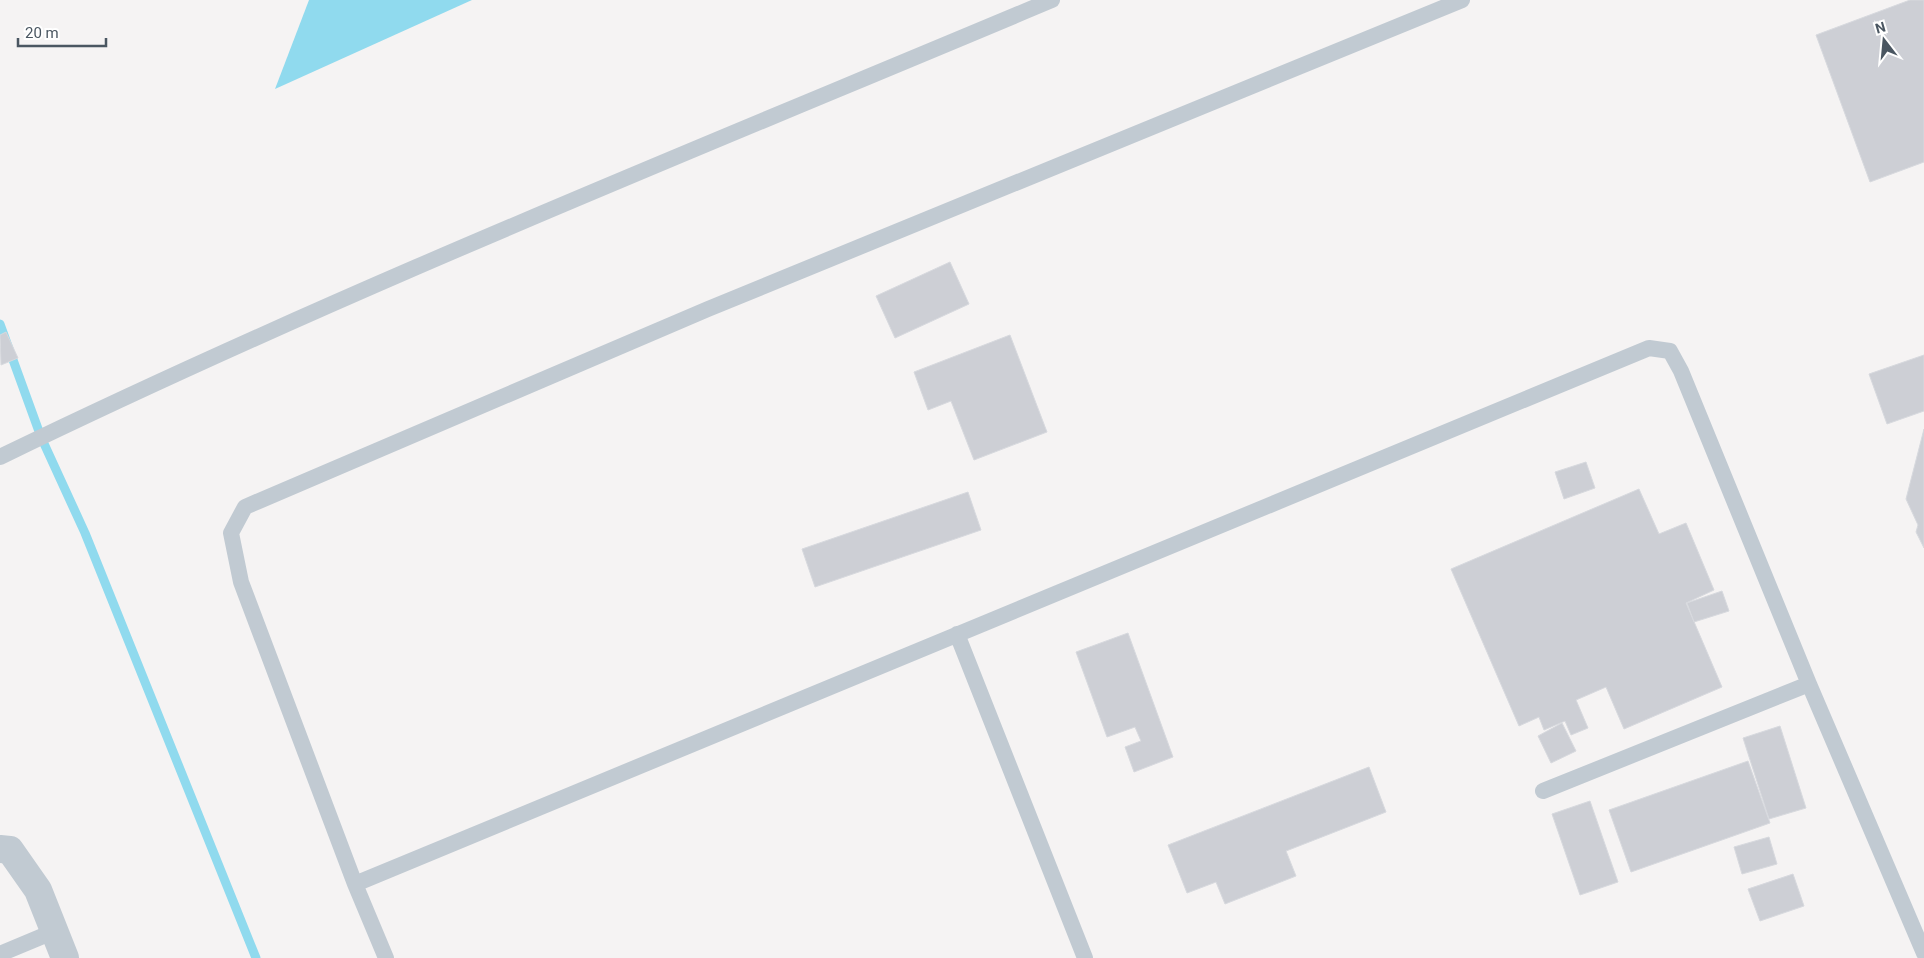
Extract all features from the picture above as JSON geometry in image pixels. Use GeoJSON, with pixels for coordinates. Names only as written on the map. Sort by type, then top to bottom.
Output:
{"type":"FeatureCollection","features":[{"type":"Feature","properties":{"kind":"street"},"geometry":{"type":"LineString","coordinates":[[0,849],[10,850],[38,890],[65,958]]}},
{"type":"Feature","properties":{"kind":"lane"},"geometry":{"type":"LineString","coordinates":[[0,457],[336,302],[626,178],[1052,0]]}},
{"type":"Feature","properties":{"kind":"lane"},"geometry":{"type":"LineString","coordinates":[[386,958],[355,884],[241,582],[230,533],[245,507],[717,306],[1462,0]]}},
{"type":"Feature","properties":{"kind":"lane"},"geometry":{"type":"LineString","coordinates":[[355,884],[1648,348],[1670,351],[1681,371],[1809,684],[1924,953]]}},
{"type":"Feature","properties":{"kind":"lane"},"geometry":{"type":"LineString","coordinates":[[957,634],[1086,958]]}},
{"type":"Feature","properties":{"kind":"lane"},"geometry":{"type":"LineString","coordinates":[[1543,791],[1809,684]]}},
{"type":"Feature","properties":{"kind":"lane"},"geometry":{"type":"LineString","coordinates":[[0,954],[55,931]]}},
{"type":"Feature","properties":{"kind":"water"},"geometry":{"type":"Polygon","coordinates":[[[309,0],[472,0],[275,89],[309,0]]]}},
{"type":"Feature","properties":{"kind":"building"},"geometry":{"type":"Polygon","coordinates":[[[1910,0],[1924,0],[1924,162],[1870,182],[1816,35],[1910,0]]]}},
{"type":"Feature","properties":{"kind":"building"},"geometry":{"type":"Polygon","coordinates":[[[950,262],[969,304],[895,338],[876,296],[950,262]]]}},
{"type":"Feature","properties":{"kind":"building"},"geometry":{"type":"Polygon","coordinates":[[[6,332],[18,358],[1,365],[0,335],[6,332]]]}},
{"type":"Feature","properties":{"kind":"building"},"geometry":{"type":"Polygon","coordinates":[[[1010,335],[1047,432],[974,460],[951,401],[928,410],[914,372],[1010,335]]]}},
{"type":"Feature","properties":{"kind":"building"},"geometry":{"type":"Polygon","coordinates":[[[1924,355],[1924,411],[1887,424],[1869,374],[1924,355]]]}},
{"type":"Feature","properties":{"kind":"building"},"geometry":{"type":"Polygon","coordinates":[[[1924,429],[1924,548],[1916,532],[1918,525],[1906,499],[1924,429]]]}},
{"type":"Feature","properties":{"kind":"building"},"geometry":{"type":"Polygon","coordinates":[[[1586,462],[1595,488],[1564,499],[1555,472],[1586,462]]]}},
{"type":"Feature","properties":{"kind":"building"},"geometry":{"type":"Polygon","coordinates":[[[1639,489],[1659,534],[1686,523],[1714,590],[1686,603],[1722,687],[1624,729],[1606,687],[1576,700],[1588,728],[1571,735],[1565,721],[1544,730],[1539,717],[1519,726],[1451,569],[1639,489]]]}},
{"type":"Feature","properties":{"kind":"building"},"geometry":{"type":"Polygon","coordinates":[[[968,492],[981,530],[815,587],[802,549],[968,492]]]}},
{"type":"Feature","properties":{"kind":"building"},"geometry":{"type":"Polygon","coordinates":[[[1722,591],[1729,611],[1694,622],[1687,603],[1722,591]]]}},
{"type":"Feature","properties":{"kind":"building"},"geometry":{"type":"Polygon","coordinates":[[[1128,633],[1173,757],[1134,772],[1125,747],[1141,741],[1135,727],[1107,737],[1076,652],[1128,633]]]}},
{"type":"Feature","properties":{"kind":"building"},"geometry":{"type":"Polygon","coordinates":[[[1562,723],[1576,751],[1551,763],[1538,736],[1562,723]]]}},
{"type":"Feature","properties":{"kind":"building"},"geometry":{"type":"Polygon","coordinates":[[[1780,726],[1806,808],[1769,819],[1743,738],[1780,726]]]}},
{"type":"Feature","properties":{"kind":"building"},"geometry":{"type":"Polygon","coordinates":[[[1748,761],[1770,823],[1631,872],[1609,810],[1748,761]]]}},
{"type":"Feature","properties":{"kind":"building"},"geometry":{"type":"Polygon","coordinates":[[[1369,767],[1386,812],[1286,851],[1296,876],[1225,904],[1216,882],[1187,893],[1168,845],[1369,767]]]}},
{"type":"Feature","properties":{"kind":"building"},"geometry":{"type":"Polygon","coordinates":[[[1590,801],[1618,882],[1580,895],[1552,814],[1590,801]]]}},
{"type":"Feature","properties":{"kind":"building"},"geometry":{"type":"Polygon","coordinates":[[[1769,837],[1777,864],[1742,874],[1734,847],[1769,837]]]}},
{"type":"Feature","properties":{"kind":"building"},"geometry":{"type":"Polygon","coordinates":[[[1793,874],[1804,906],[1760,921],[1748,889],[1793,874]]]}},
{"type":"Feature","properties":{"kind":"waterway"},"geometry":{"type":"LineString","coordinates":[[0,324],[41,437],[85,533],[256,958]]}}]}
